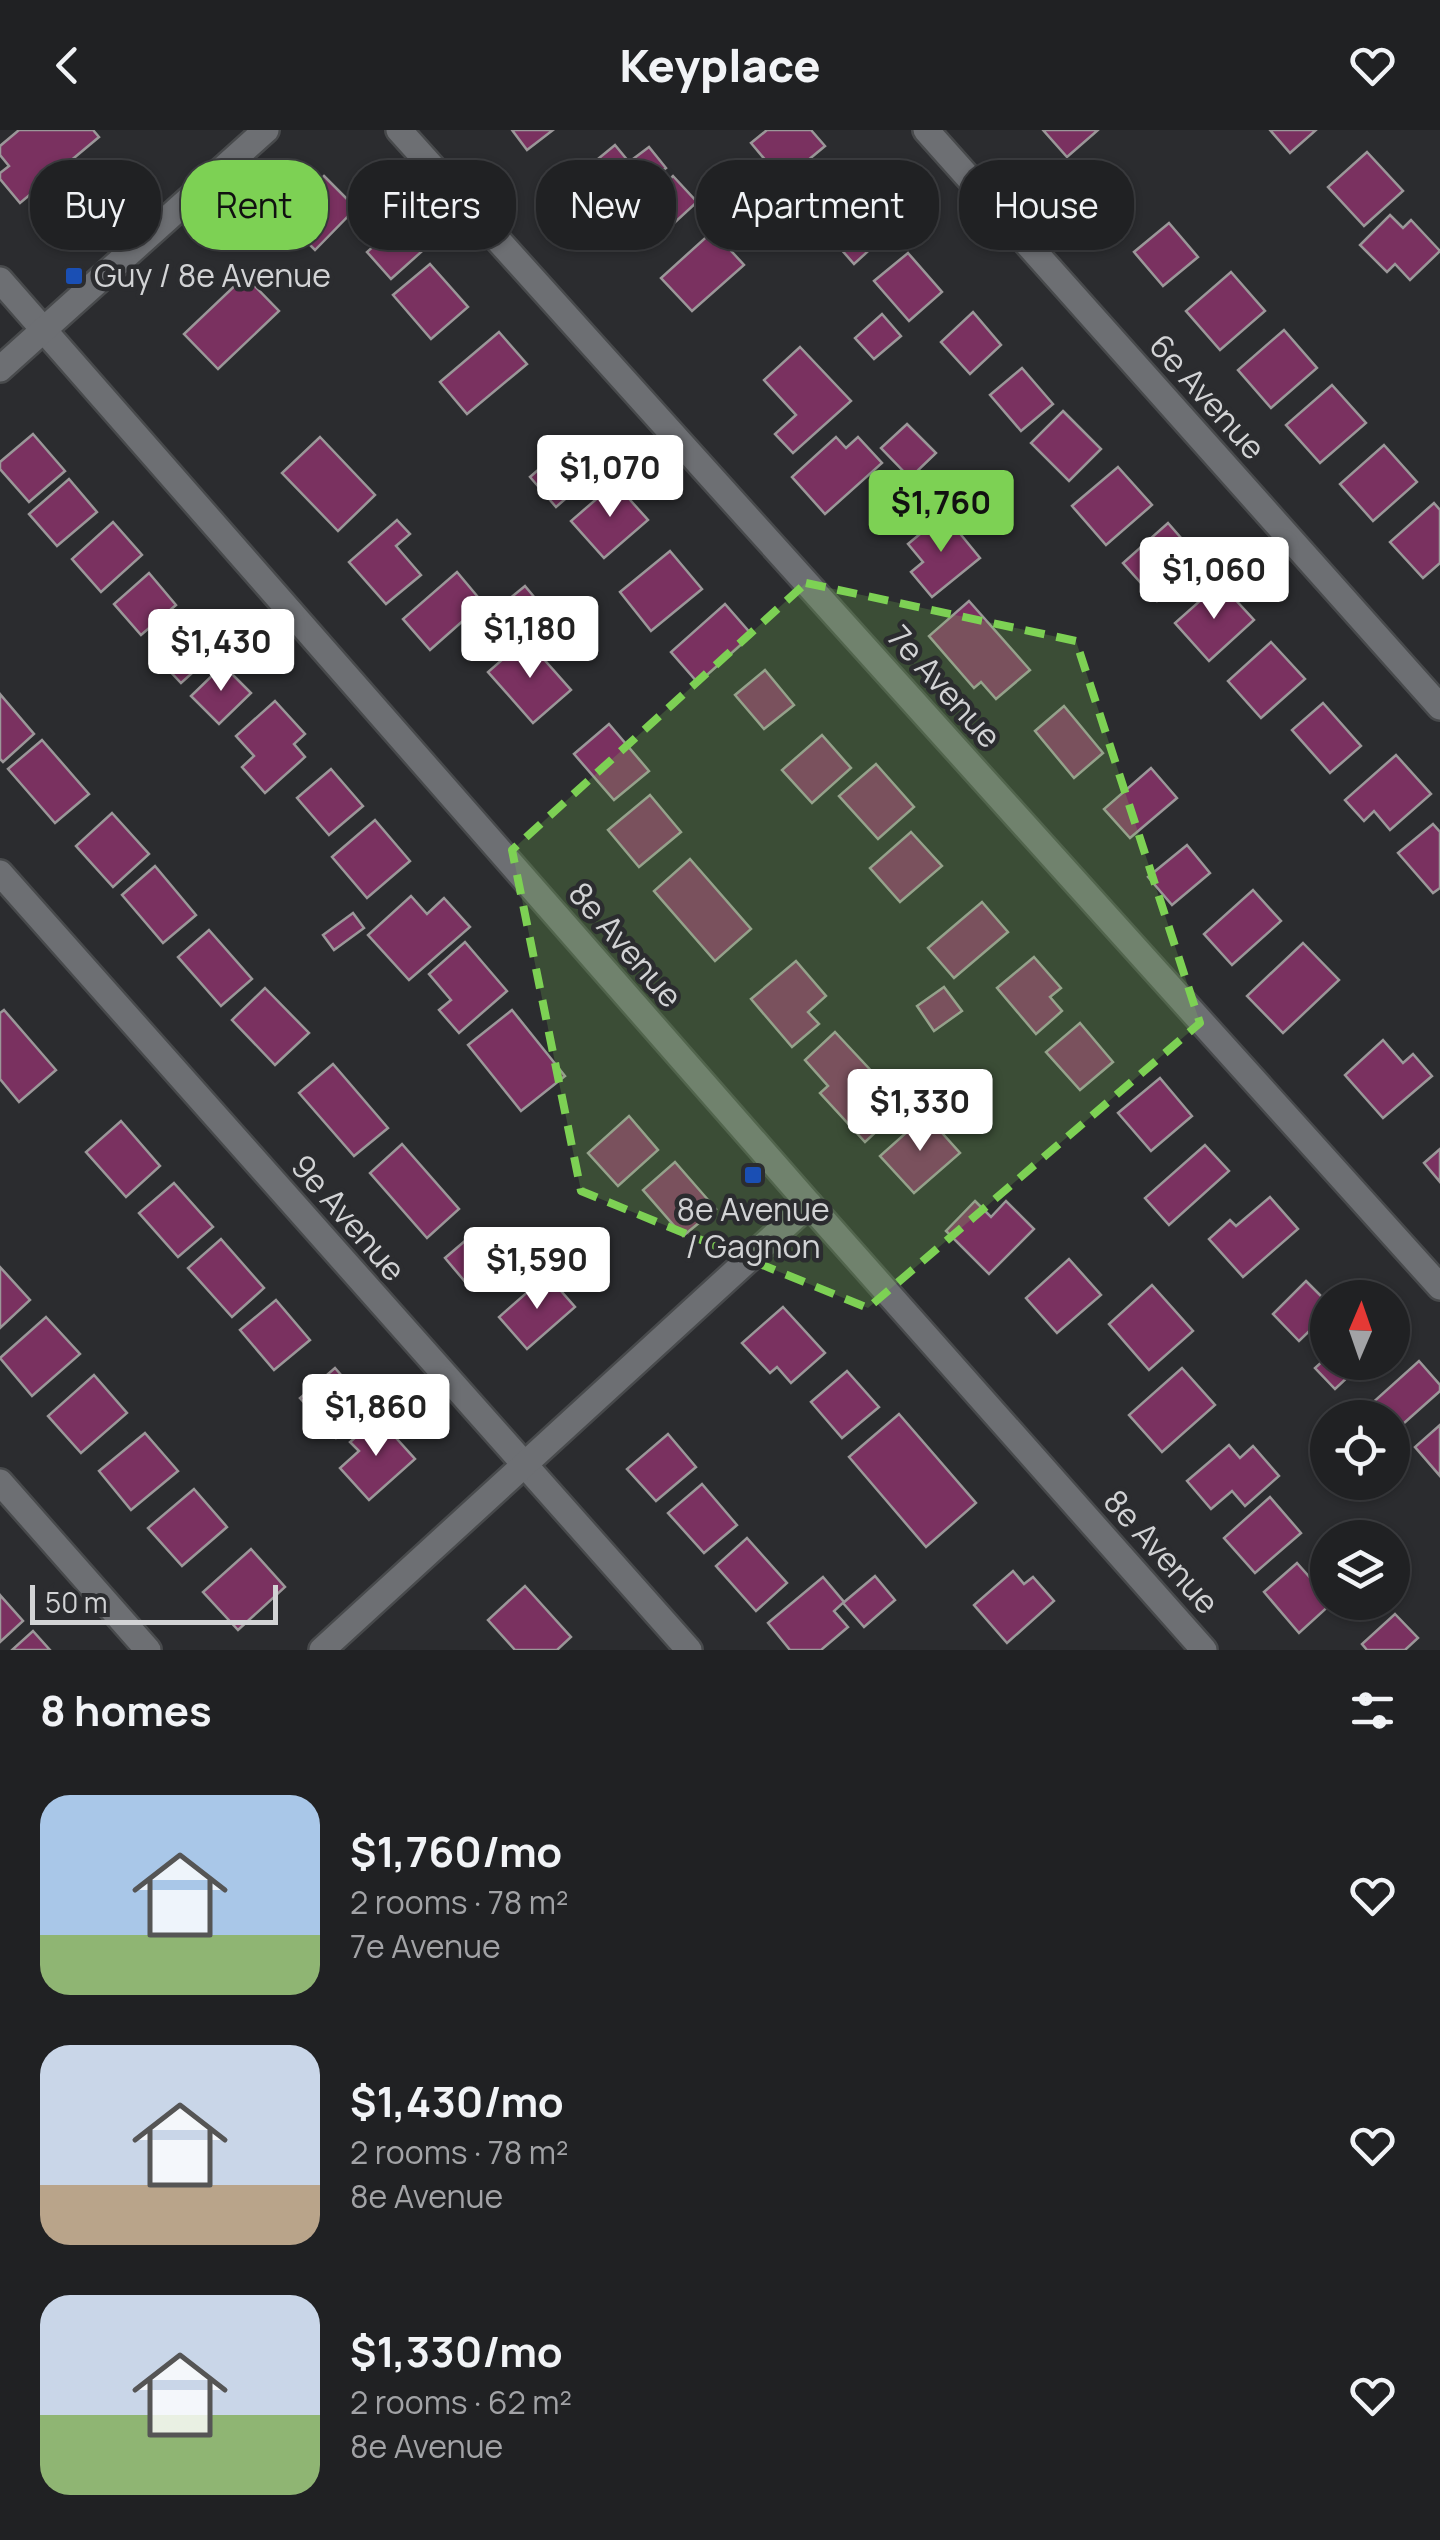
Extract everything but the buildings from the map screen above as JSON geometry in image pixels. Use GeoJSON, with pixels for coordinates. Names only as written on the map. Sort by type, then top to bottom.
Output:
{"type":"FeatureCollection","features":[{"type":"Feature","properties":{"kind":"street"},"geometry":{"type":"LineString","coordinates":[[0,369],[266,130]]}},
{"type":"Feature","properties":{"kind":"street","name":"7e Avenue"},"geometry":{"type":"LineString","coordinates":[[399,130],[1440,1288]]}},
{"type":"Feature","properties":{"kind":"street","name":"6e Avenue"},"geometry":{"type":"LineString","coordinates":[[926,130],[1440,708]]}},
{"type":"Feature","properties":{"kind":"street","name":"8e Avenue"},"geometry":{"type":"LineString","coordinates":[[0,280],[808,1204],[1204,1650]]}},
{"type":"Feature","properties":{"kind":"street","name":"9e Avenue"},"geometry":{"type":"LineString","coordinates":[[0,873],[688,1650]]}},
{"type":"Feature","properties":{"kind":"street"},"geometry":{"type":"LineString","coordinates":[[322,1650],[808,1204]]}},
{"type":"Feature","properties":{"kind":"street"},"geometry":{"type":"LineString","coordinates":[[0,1482],[148,1650]]}},
{"type":"Feature","properties":{"kind":"highlighted area"},"geometry":{"type":"Polygon","coordinates":[[[806,583],[1076,641],[1200,1023],[868,1308],[581,1191],[512,850],[806,583]]]}},
{"type":"Feature","properties":{"kind":"place","name":"Guy / 8e Avenue"},"geometry":{"type":"Point","coordinates":[74,276]}},
{"type":"Feature","properties":{"kind":"place","name":"8e Avenue / Gagnon"},"geometry":{"type":"Point","coordinates":[753,1175]}}]}
